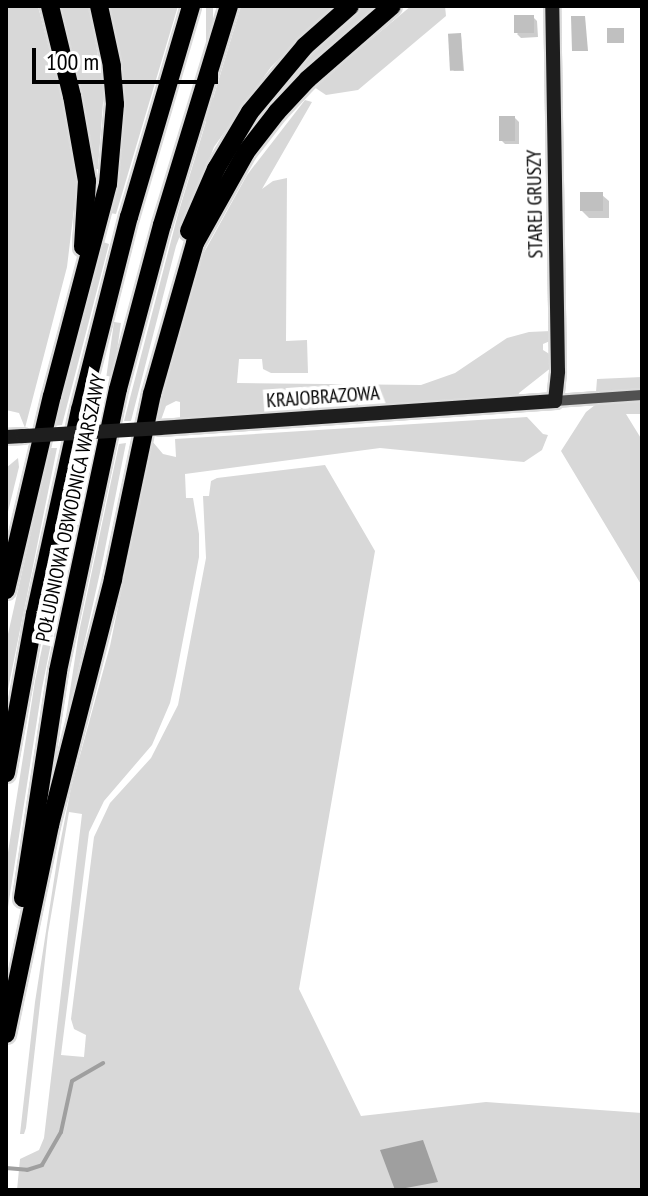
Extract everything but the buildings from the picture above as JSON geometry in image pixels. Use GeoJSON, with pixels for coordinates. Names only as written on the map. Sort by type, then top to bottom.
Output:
{"type":"FeatureCollection","features":[{"type":"Feature","properties":{"kind":"highway"},"geometry":{"type":"LineString","coordinates":[[50,6],[75,110],[87,181],[77,294]]}},
{"type":"Feature","properties":{"kind":"highway"},"geometry":{"type":"LineString","coordinates":[[6,590],[77,294],[108,184],[114,143],[112,66],[99,6]]}},
{"type":"Feature","properties":{"kind":"highway","name":"POŁUDNIOWA OBWODNICA WARSZAWY"},"geometry":{"type":"LineString","coordinates":[[6,773],[35,614],[80,410],[129,217],[191,6]]}},
{"type":"Feature","properties":{"kind":"highway","name":"POŁUDNIOWA OBWODNICA WARSZAWY"},"geometry":{"type":"LineString","coordinates":[[6,1032],[51,716],[104,449],[162,225],[229,6]]}},
{"type":"Feature","properties":{"kind":"highway"},"geometry":{"type":"LineString","coordinates":[[6,1032],[50,825],[104,619],[177,267],[216,169],[274,82],[305,46],[350,6]]}},
{"type":"Feature","properties":{"kind":"highway"},"geometry":{"type":"LineString","coordinates":[[152,394],[178,292],[195,243],[246,152],[308,79],[392,6]]}},
{"type":"Feature","properties":{"kind":"street","name":"STAREJ GRUSZY"},"geometry":{"type":"LineString","coordinates":[[552,6],[558,371],[555,401]]}},
{"type":"Feature","properties":{"kind":"street","name":"KRAJOBRAZOWA"},"geometry":{"type":"LineString","coordinates":[[6,437],[642,395]]}},
{"type":"Feature","properties":{"kind":"shaded area"},"geometry":{"type":"Polygon","coordinates":[[[6,6],[38,6],[68,122],[77,184],[67,267],[25,428],[19,413],[6,410],[6,6]]]}},
{"type":"Feature","properties":{"kind":"shaded area"},"geometry":{"type":"Polygon","coordinates":[[[59,6],[89,6],[104,90],[98,169],[93,170],[83,102],[59,6]]]}},
{"type":"Feature","properties":{"kind":"shaded area"},"geometry":{"type":"Polygon","coordinates":[[[108,6],[178,6],[116,214],[110,213],[124,101],[121,59],[108,6]]]}},
{"type":"Feature","properties":{"kind":"shaded area"},"geometry":{"type":"Polygon","coordinates":[[[206,6],[213,6],[213,129],[206,129],[206,6]]]}},
{"type":"Feature","properties":{"kind":"shaded area"},"geometry":{"type":"Polygon","coordinates":[[[241,6],[335,6],[271,67],[214,147],[176,246],[131,421],[124,421],[178,214],[241,6]]]}},
{"type":"Feature","properties":{"kind":"shaded area"},"geometry":{"type":"Polygon","coordinates":[[[362,6],[379,6],[234,153],[296,67],[362,6]]]}},
{"type":"Feature","properties":{"kind":"shaded area"},"geometry":{"type":"Polygon","coordinates":[[[411,6],[445,6],[446,16],[358,90],[326,95],[314,87],[411,6]]]}},
{"type":"Feature","properties":{"kind":"shaded area"},"geometry":{"type":"Polygon","coordinates":[[[305,100],[312,102],[262,189],[273,181],[287,178],[286,341],[307,340],[308,373],[271,373],[263,369],[262,359],[239,359],[237,383],[421,385],[455,373],[507,338],[529,332],[551,331],[550,341],[543,344],[543,350],[551,355],[552,367],[519,393],[518,398],[180,419],[180,402],[176,401],[166,406],[161,420],[156,420],[202,256],[247,175],[305,100]]]}},
{"type":"Feature","properties":{"kind":"shaded area"},"geometry":{"type":"Polygon","coordinates":[[[103,242],[109,244],[62,425],[54,426],[103,242]]]}},
{"type":"Feature","properties":{"kind":"shaded area"},"geometry":{"type":"Polygon","coordinates":[[[114,322],[121,323],[106,426],[100,425],[114,322]]]}},
{"type":"Feature","properties":{"kind":"shaded area"},"geometry":{"type":"Polygon","coordinates":[[[642,377],[642,414],[626,414],[642,440],[642,586],[561,451],[586,412],[595,405],[597,379],[642,377]]]}},
{"type":"Feature","properties":{"kind":"shaded area"},"geometry":{"type":"Polygon","coordinates":[[[527,417],[543,434],[548,435],[542,450],[524,462],[380,448],[185,474],[186,498],[193,498],[199,557],[176,676],[170,703],[152,745],[104,801],[89,832],[61,1055],[84,1057],[86,1035],[74,1029],[71,1019],[94,837],[110,803],[151,758],[178,705],[206,558],[203,496],[209,496],[211,481],[217,478],[325,465],[375,551],[299,989],[361,1116],[486,1102],[642,1113],[642,1190],[17,1190],[20,1159],[39,1150],[44,1138],[82,814],[69,812],[48,933],[26,1128],[24,1134],[20,1134],[35,1002],[58,854],[71,788],[110,646],[152,441],[163,454],[176,457],[175,439],[527,417]]]}},
{"type":"Feature","properties":{"kind":"shaded area"},"geometry":{"type":"Polygon","coordinates":[[[126,443],[62,743],[79,632],[119,444],[126,443]]]}},
{"type":"Feature","properties":{"kind":"shaded area"},"geometry":{"type":"Polygon","coordinates":[[[91,445],[42,688],[6,920],[6,865],[35,681],[85,446],[91,445]]]}},
{"type":"Feature","properties":{"kind":"shaded area"},"geometry":{"type":"Polygon","coordinates":[[[50,448],[57,448],[6,699],[6,643],[50,448]]]}},
{"type":"Feature","properties":{"kind":"shaded area"},"geometry":{"type":"Polygon","coordinates":[[[18,458],[19,467],[6,520],[6,468],[18,458]]]}},
{"type":"Feature","properties":{"kind":"shaded area"},"geometry":{"type":"Polygon","coordinates":[[[423,1140],[438,1182],[395,1190],[380,1150],[423,1140]]]}},
{"type":"Feature","properties":{"kind":"waterway"},"geometry":{"type":"LineString","coordinates":[[6,1168],[27,1170],[42,1165],[61,1132],[72,1081],[103,1063]]}}]}
